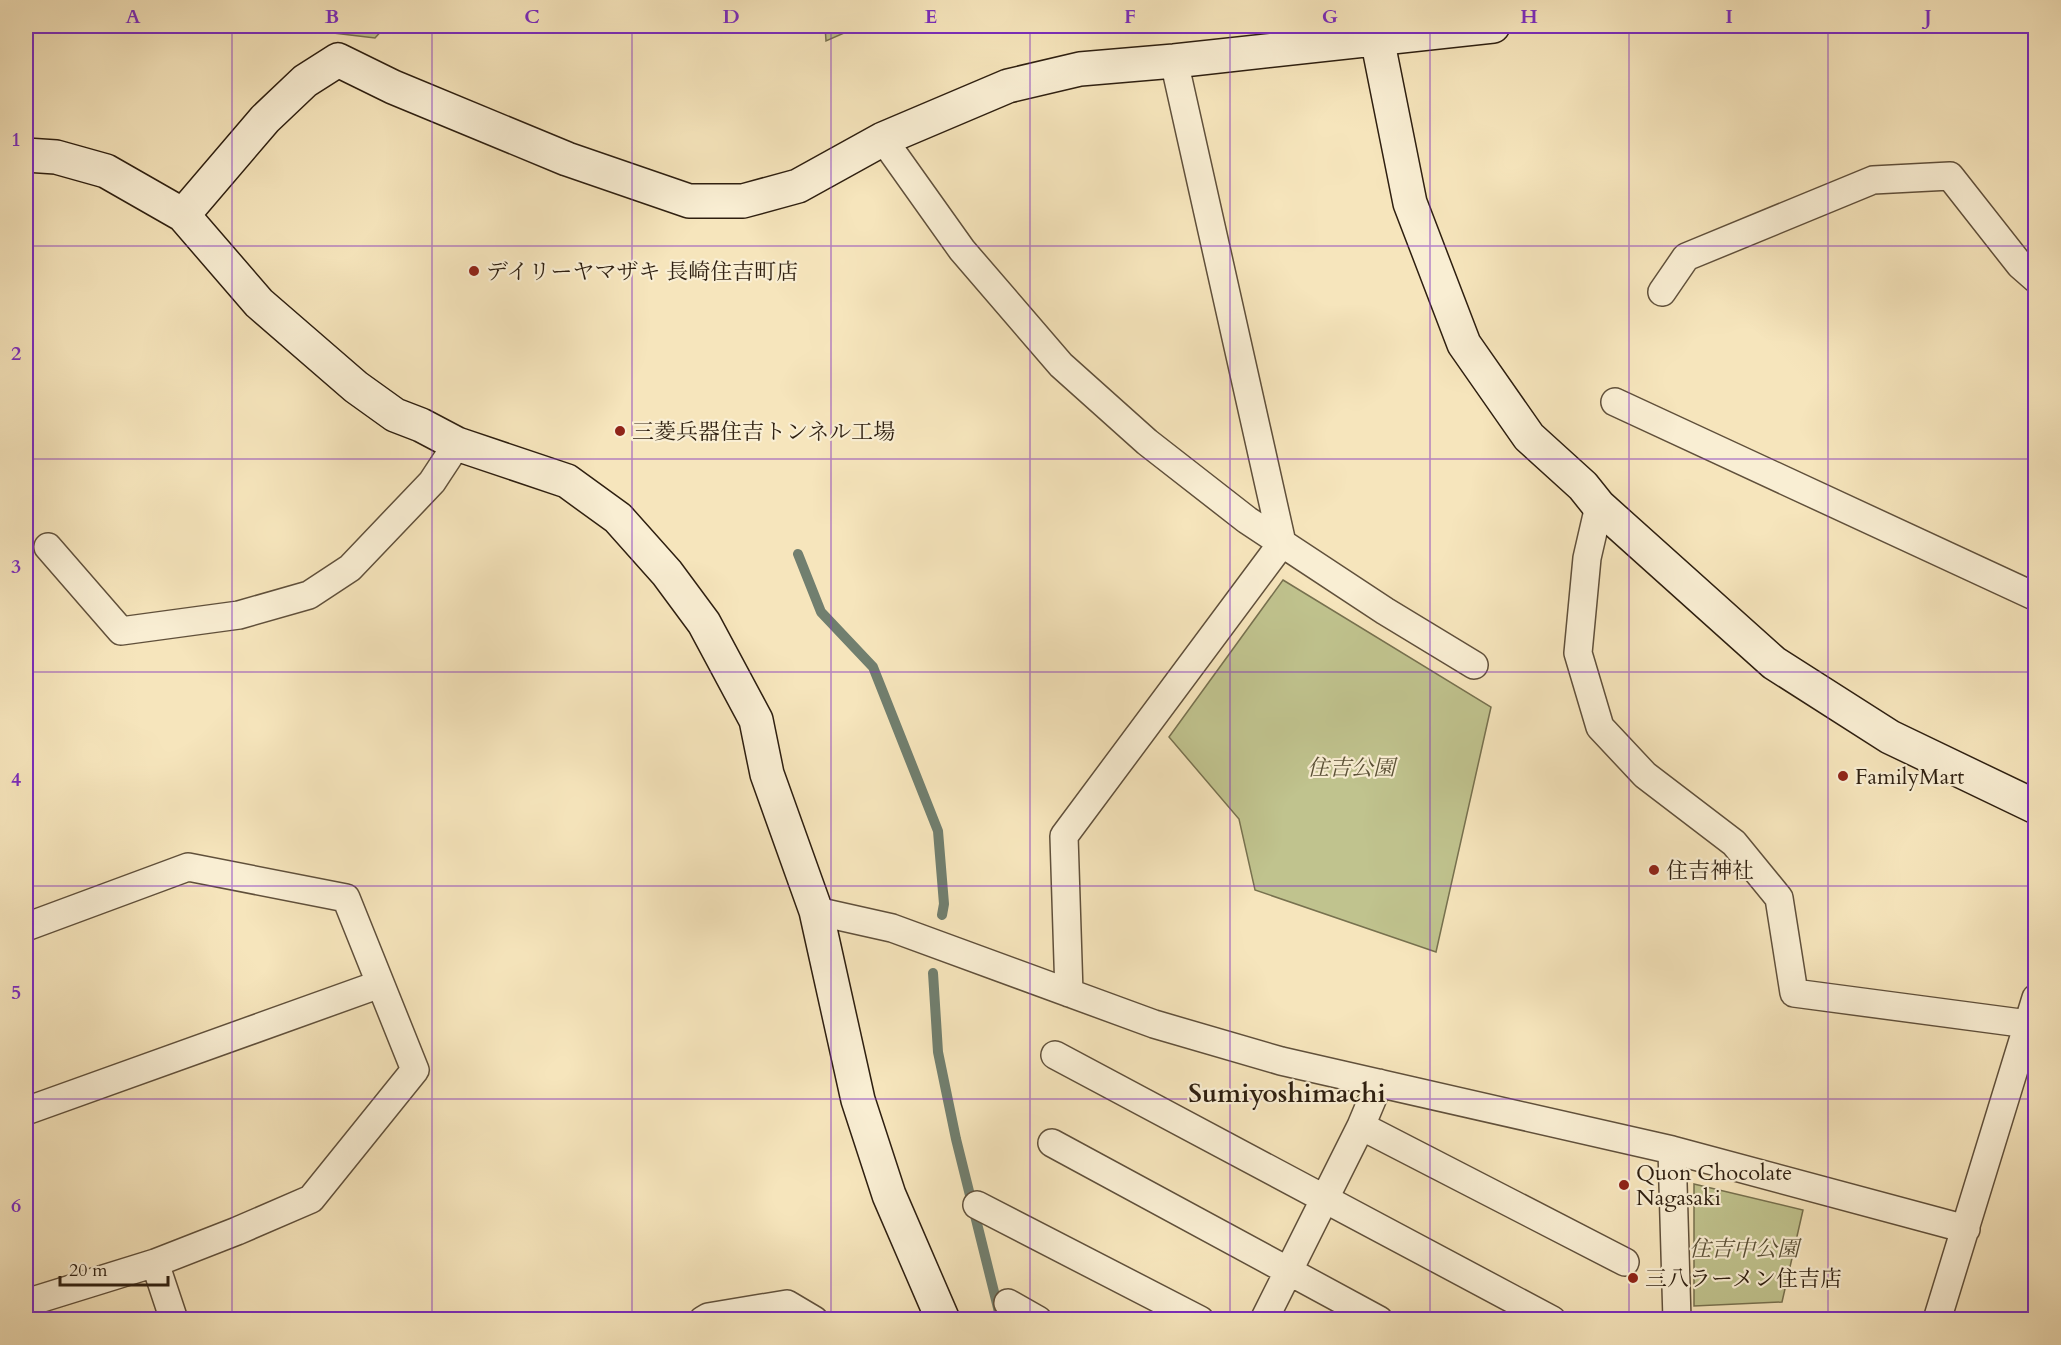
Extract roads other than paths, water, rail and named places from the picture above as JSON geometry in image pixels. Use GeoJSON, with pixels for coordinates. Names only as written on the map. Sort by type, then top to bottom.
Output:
{"type":"FeatureCollection","features":[{"type":"Feature","properties":{"kind":"street"},"geometry":{"type":"LineString","coordinates":[[183,215],[265,119],[304,81],[338,60],[393,87],[556,154],[689,201],[743,201],[798,186],[883,139],[1008,86],[1080,69],[1174,61],[1377,32],[1493,26]]}},
{"type":"Feature","properties":{"kind":"street"},"geometry":{"type":"LineString","coordinates":[[1377,32],[1410,203],[1464,344],[1529,437],[1583,486],[1599,507],[1774,663],[1890,737],[2036,807]]}},
{"type":"Feature","properties":{"kind":"street"},"geometry":{"type":"LineString","coordinates":[[1069,993],[1064,836],[1282,543],[1174,61]]}},
{"type":"Feature","properties":{"kind":"street"},"geometry":{"type":"LineString","coordinates":[[883,139],[962,250],[1061,365],[1147,442],[1246,520],[1385,611],[1474,665]]}},
{"type":"Feature","properties":{"kind":"street"},"geometry":{"type":"LineString","coordinates":[[26,155],[56,157],[106,171],[183,215],[259,303],[356,387],[395,415],[421,425],[457,444],[567,481],[618,518],[667,573],[704,623],[756,720],[767,774],[816,911],[858,1100],[889,1195],[943,1320]]}},
{"type":"Feature","properties":{"kind":"street"},"geometry":{"type":"LineString","coordinates":[[1662,292],[1686,256],[1873,180],[1950,176],[2020,265],[2036,279]]}},
{"type":"Feature","properties":{"kind":"street"},"geometry":{"type":"LineString","coordinates":[[1615,402],[2036,597]]}},
{"type":"Feature","properties":{"kind":"street"},"geometry":{"type":"LineString","coordinates":[[48,548],[121,631],[240,615],[309,595],[350,568],[432,482],[457,444]]}},
{"type":"Feature","properties":{"kind":"street"},"geometry":{"type":"LineString","coordinates":[[1599,507],[1587,558],[1578,653],[1600,727],[1645,775],[1734,843],[1779,898],[1794,993],[2028,1024]]}},
{"type":"Feature","properties":{"kind":"street"},"geometry":{"type":"LineString","coordinates":[[26,927],[188,867],[346,898],[415,1070],[311,1199],[155,1263],[26,1304]]}},
{"type":"Feature","properties":{"kind":"street"},"geometry":{"type":"LineString","coordinates":[[816,911],[892,928],[1154,1024],[1281,1061],[1672,1150],[1966,1229]]}},
{"type":"Feature","properties":{"kind":"street"},"geometry":{"type":"LineString","coordinates":[[26,1111],[380,984]]}},
{"type":"Feature","properties":{"kind":"street"},"geometry":{"type":"LineString","coordinates":[[1937,1320],[2036,998]]}},
{"type":"Feature","properties":{"kind":"street"},"geometry":{"type":"LineString","coordinates":[[1055,1055],[1552,1320]]}},
{"type":"Feature","properties":{"kind":"street"},"geometry":{"type":"LineString","coordinates":[[1264,1320],[1361,1126],[1379,1083]]}},
{"type":"Feature","properties":{"kind":"street"},"geometry":{"type":"LineString","coordinates":[[1361,1126],[1625,1262]]}},
{"type":"Feature","properties":{"kind":"street"},"geometry":{"type":"LineString","coordinates":[[1052,1143],[1379,1320]]}},
{"type":"Feature","properties":{"kind":"street"},"geometry":{"type":"LineString","coordinates":[[1672,1150],[1677,1320]]}},
{"type":"Feature","properties":{"kind":"street"},"geometry":{"type":"LineString","coordinates":[[976,1205],[1200,1320]]}},
{"type":"Feature","properties":{"kind":"street"},"geometry":{"type":"LineString","coordinates":[[155,1263],[174,1320]]}},
{"type":"Feature","properties":{"kind":"street"},"geometry":{"type":"LineString","coordinates":[[1008,1303],[1038,1320]]}},
{"type":"Feature","properties":{"kind":"street"},"geometry":{"type":"LineString","coordinates":[[703,1320],[708,1317],[787,1304],[814,1320]]}},
{"type":"Feature","properties":{"kind":"waterway"},"geometry":{"type":"LineString","coordinates":[[798,554],[821,612],[873,667],[938,831],[944,904],[942,915]]}},
{"type":"Feature","properties":{"kind":"waterway"},"geometry":{"type":"LineString","coordinates":[[933,973],[938,1052],[956,1139],[1001,1320]]}},
{"type":"Feature","properties":{"kind":"place","name":"デイリーヤマザキ 長崎住吉町店"},"geometry":{"type":"Point","coordinates":[474,271]}},
{"type":"Feature","properties":{"kind":"place","name":"三菱兵器住吉トンネル工場"},"geometry":{"type":"Point","coordinates":[620,431]}},
{"type":"Feature","properties":{"kind":"place","name":"FamilyMart"},"geometry":{"type":"Point","coordinates":[1843,776]}},
{"type":"Feature","properties":{"kind":"place","name":"住吉神社"},"geometry":{"type":"Point","coordinates":[1654,870]}},
{"type":"Feature","properties":{"kind":"place","name":"Quon Chocolate Nagasaki"},"geometry":{"type":"Point","coordinates":[1624,1185]}},
{"type":"Feature","properties":{"kind":"place","name":"三八ラーメン住吉店"},"geometry":{"type":"Point","coordinates":[1633,1278]}},
{"type":"Feature","properties":{"kind":"district","name":"Sumiyoshimachi"},"geometry":{"type":"Point","coordinates":[1287,1093]}},
{"type":"Feature","properties":{"kind":"park label","name":"住吉公園"},"geometry":{"type":"Point","coordinates":[1351,767]}},
{"type":"Feature","properties":{"kind":"park label","name":"住吉中公園"},"geometry":{"type":"Point","coordinates":[1744,1248]}}]}
